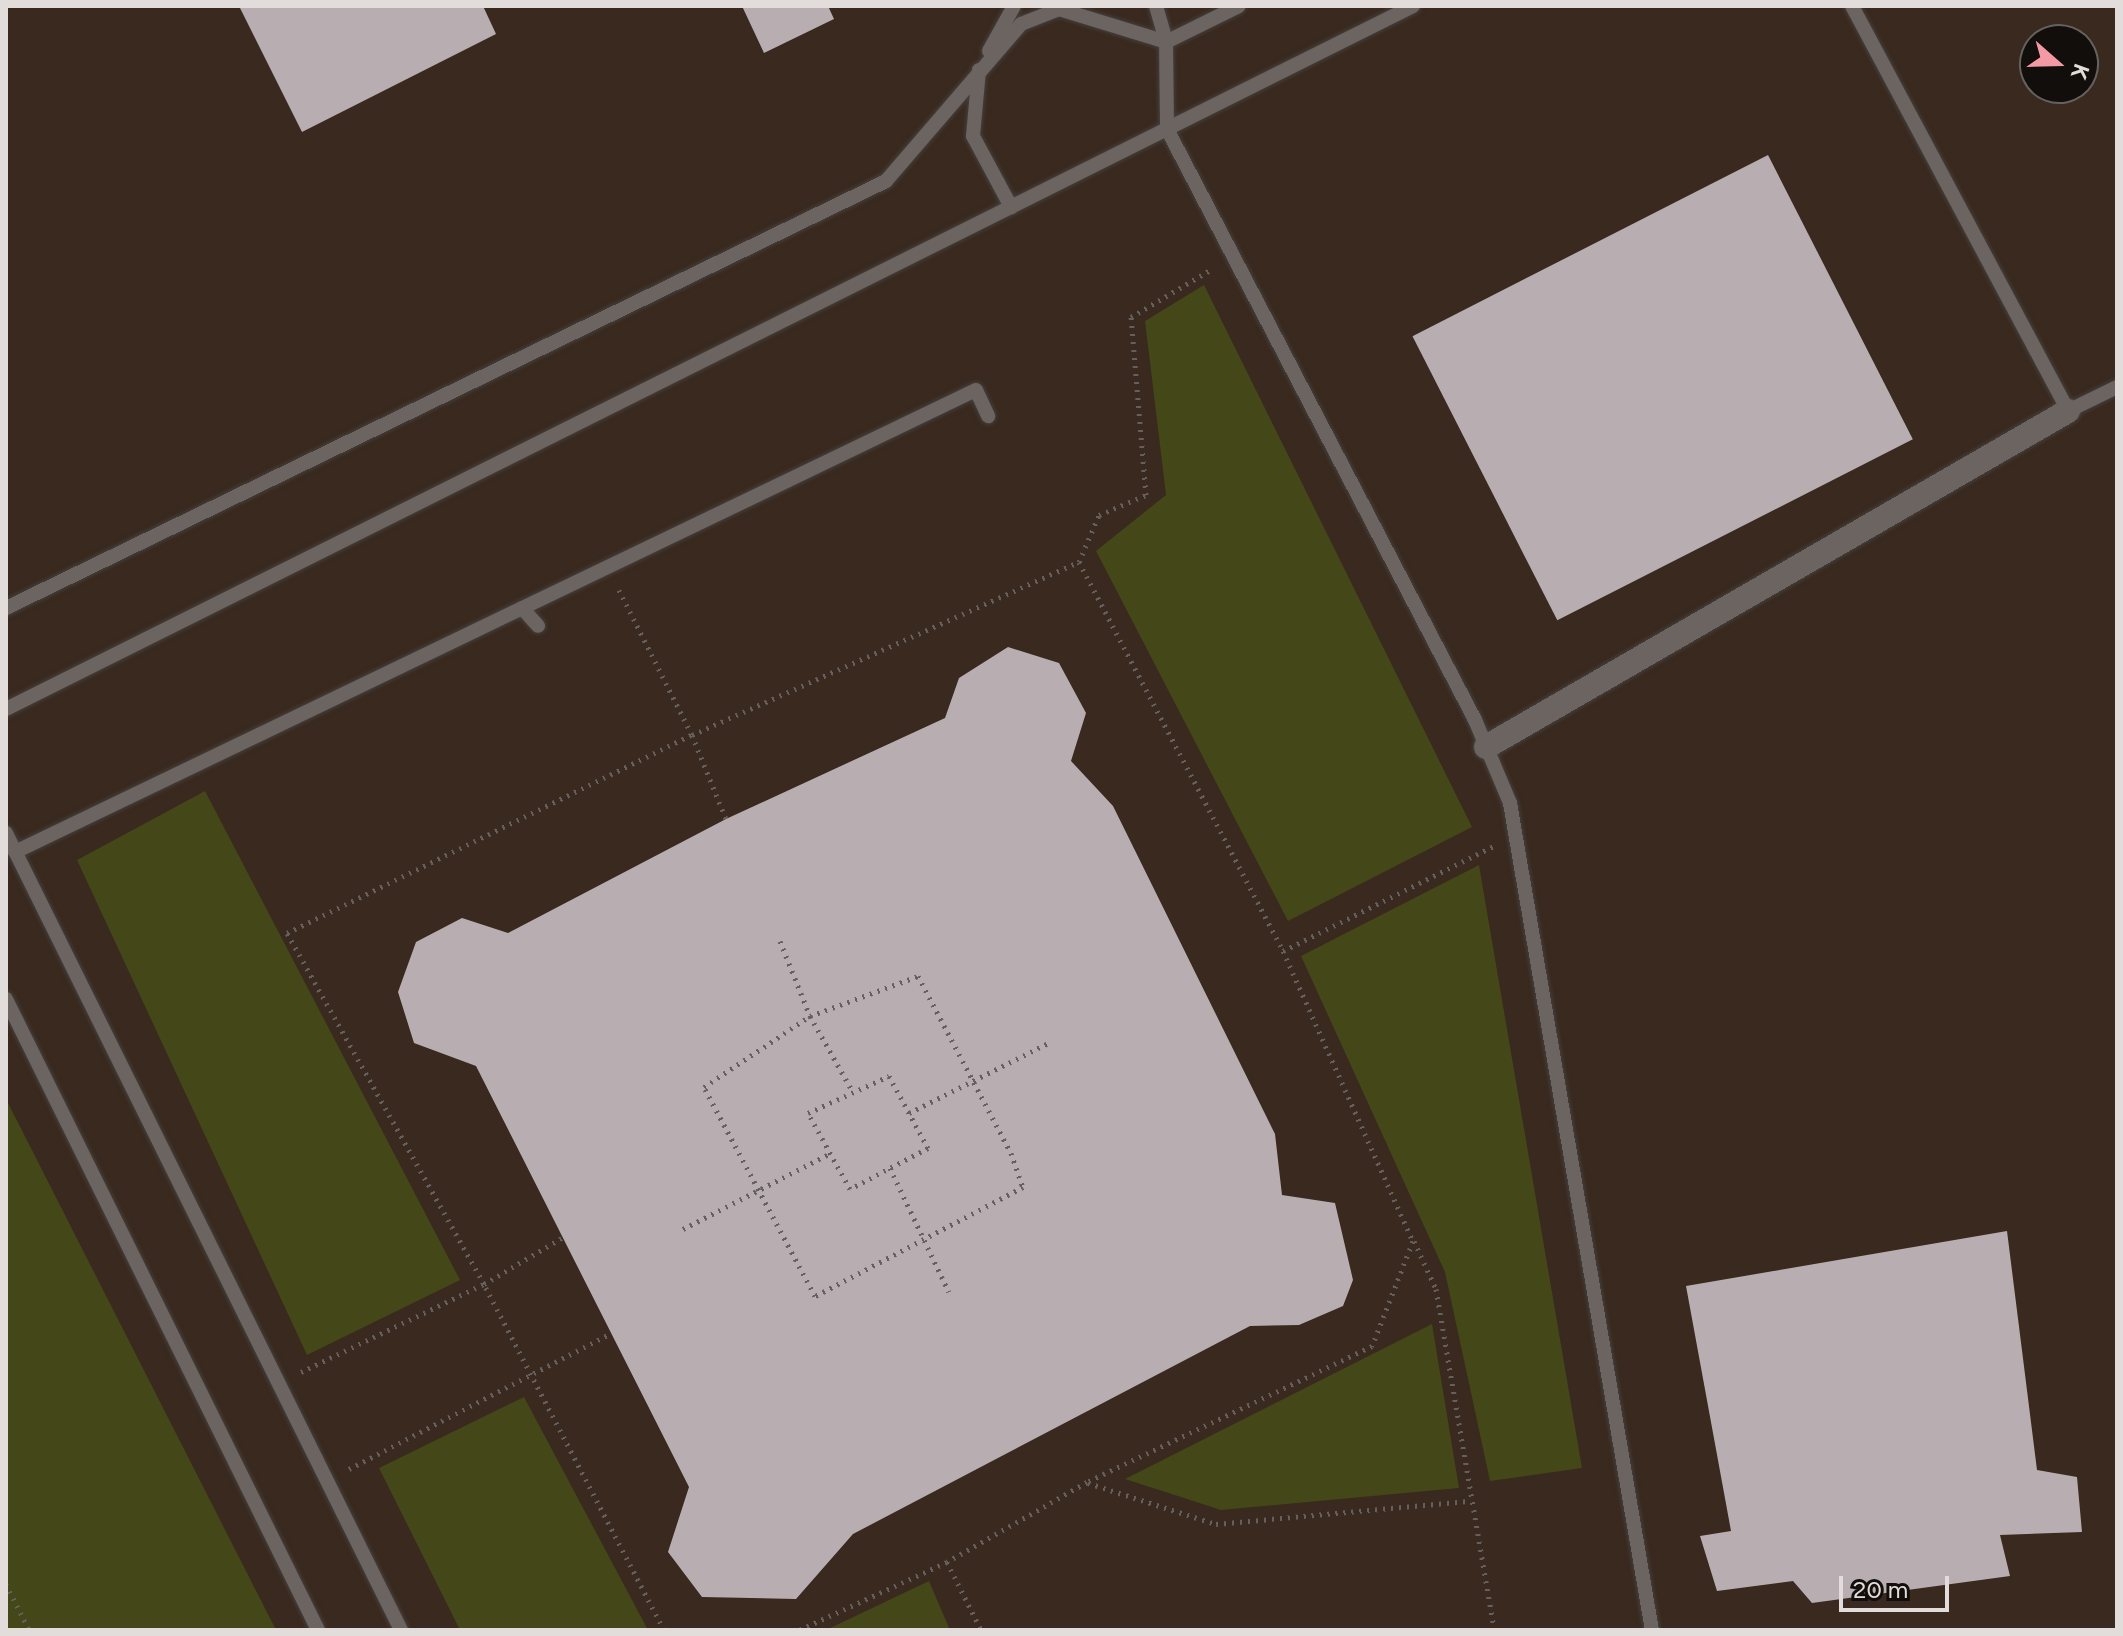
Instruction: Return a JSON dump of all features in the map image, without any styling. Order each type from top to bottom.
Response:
[{"type":"street","points":[[1486,747],[2068,411]]},
{"type":"lane","points":[[1011,207],[973,136],[978,72],[1014,6]]},
{"type":"lane","points":[[1156,6],[1166,42],[1167,129],[1486,747],[1510,803],[1652,1630]]},
{"type":"lane","points":[[6,608],[886,181],[1021,24],[1059,9],[1166,42],[1239,6]]},
{"type":"lane","points":[[6,709],[1413,6]]},
{"type":"lane","points":[[1852,6],[2068,411],[2117,387]]},
{"type":"lane","points":[[15,852],[976,390],[988,416]]},
{"type":"lane","points":[[522,608],[538,626]]},
{"type":"lane","points":[[6,833],[401,1630]]},
{"type":"lane","points":[[6,999],[318,1630]]},
{"type":"path","points":[[664,1630],[528,1376],[484,1284],[287,933],[692,735],[1079,562],[1099,515],[1146,495],[1131,317],[1234,257]]},
{"type":"path","points":[[1079,562],[1283,951],[1436,1289],[1494,1630]]},
{"type":"path","points":[[607,567],[692,735],[726,819]]},
{"type":"path","points":[[1283,951],[1515,835]]},
{"type":"path","points":[[780,941],[810,1016],[853,1092]]},
{"type":"path","points":[[918,976],[973,1081],[1023,1187],[815,1296],[704,1087],[810,1016],[918,976]]},
{"type":"path","points":[[909,1113],[1048,1043]]},
{"type":"path","points":[[889,1076],[928,1148],[850,1189],[808,1113],[853,1092],[889,1076]]},
{"type":"path","points":[[683,1229],[831,1153]]},
{"type":"path","points":[[890,1168],[949,1292]]},
{"type":"path","points":[[278,1382],[484,1284],[563,1237]]},
{"type":"path","points":[[799,1630],[947,1562],[1087,1482],[1372,1346],[1413,1241]]},
{"type":"path","points":[[327,1480],[611,1333]]},
{"type":"path","points":[[1087,1482],[1216,1524],[1471,1501]]},
{"type":"path","points":[[947,1562],[981,1630]]},
{"type":"path","points":[[6,1584],[29,1630]]},
{"type":"shaded area","points":[[6,6],[2117,6],[2117,1630],[6,1630]]},
{"type":"green space","points":[[1204,285],[1472,827],[1288,921],[1096,551],[1166,495],[1145,321]]},
{"type":"green space","points":[[205,791],[460,1280],[307,1355],[77,860]]},
{"type":"green space","points":[[1479,865],[1582,1468],[1490,1481],[1445,1272],[1301,956]]},
{"type":"green space","points":[[6,1099],[276,1630],[6,1630]]},
{"type":"green space","points":[[1432,1324],[1459,1488],[1221,1510],[1125,1479]]},
{"type":"green space","points":[[524,1397],[648,1630],[460,1630],[379,1468]]},
{"type":"green space","points":[[929,1581],[950,1630],[826,1630]]},
{"type":"building","points":[[239,6],[483,6],[496,34],[302,132]]},
{"type":"building","points":[[742,6],[828,6],[834,19],[764,53]]},
{"type":"building","points":[[1768,155],[1913,439],[1557,620],[1412,336]]},
{"type":"building","points":[[1008,647],[1059,663],[1086,713],[1071,761],[1113,806],[1275,1134],[1282,1195],[1335,1203],[1353,1280],[1343,1306],[1299,1325],[1250,1326],[853,1534],[796,1599],[702,1597],[668,1552],[689,1487],[476,1066],[414,1043],[398,992],[416,942],[462,918],[508,933],[726,819],[945,718],[959,678]]},
{"type":"building","points":[[2007,1231],[2037,1470],[2077,1477],[2082,1532],[2000,1535],[2010,1576],[1812,1603],[1793,1581],[1717,1591],[1700,1536],[1731,1531],[1686,1286]]}]
